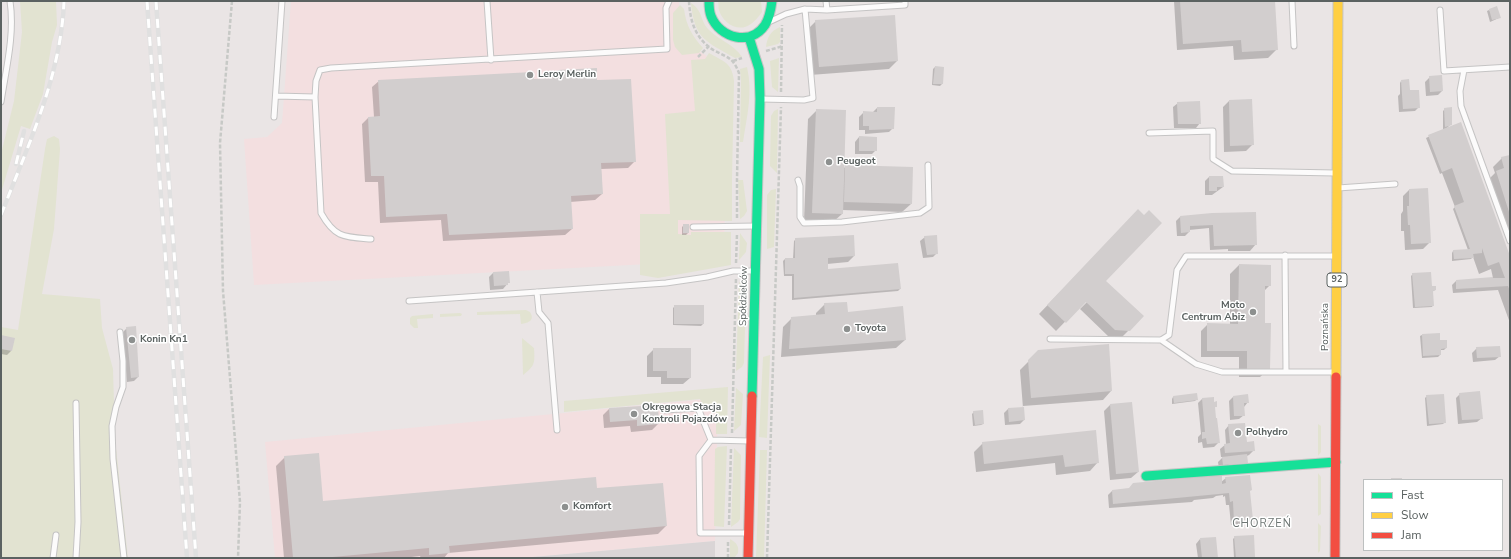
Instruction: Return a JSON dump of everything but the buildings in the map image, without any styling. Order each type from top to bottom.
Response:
[{"type":"street","points":[[707,2],[711,19],[720,31],[733,37],[741,38],[749,37],[760,32],[768,22],[772,9],[772,1]]},
{"type":"street","name":"Poznańska","points":[[1335,558],[1338,1]]},
{"type":"street","name":"Spółdzielców","points":[[748,558],[760,99],[759,69],[749,37]]},
{"type":"street","points":[[1146,476],[1336,462]]},
{"type":"lane","points":[[1,102],[11,35],[12,13],[10,1]]},
{"type":"lane","points":[[274,117],[282,1]]},
{"type":"lane","points":[[487,1],[491,60]]},
{"type":"lane","points":[[371,239],[338,235],[327,224],[321,213],[316,97],[316,81],[320,70],[331,68],[667,49],[666,8],[669,1]]},
{"type":"lane","points":[[826,1],[827,10]]},
{"type":"lane","points":[[768,22],[782,16],[805,10],[906,5],[905,1]]},
{"type":"lane","points":[[1292,1],[1294,46]]},
{"type":"lane","points":[[760,99],[804,100],[813,98],[805,10]]},
{"type":"lane","points":[[1440,10],[1444,71],[1510,67]]},
{"type":"lane","points":[[1464,70],[1460,92],[1461,106],[1510,241]]},
{"type":"lane","points":[[276,96],[316,97]]},
{"type":"lane","points":[[1149,133],[1213,131],[1213,159],[1232,171],[1337,173]]},
{"type":"lane","points":[[798,180],[800,186],[800,217],[804,223],[842,222],[920,213],[929,207],[928,165]]},
{"type":"lane","points":[[1337,188],[1395,184]]},
{"type":"lane","points":[[693,227],[757,226]]},
{"type":"lane","points":[[1285,255],[1286,372]]},
{"type":"lane","points":[[1050,339],[1161,340],[1169,335],[1177,270],[1186,256],[1337,256]]},
{"type":"lane","points":[[409,301],[666,283],[707,277],[733,271],[756,271]]},
{"type":"lane","points":[[537,292],[539,312],[548,323],[557,430]]},
{"type":"lane","points":[[120,332],[123,361],[123,387],[116,407],[112,426],[113,459],[124,558]]},
{"type":"lane","points":[[1161,340],[1196,364],[1222,372],[1337,372]]},
{"type":"lane","points":[[76,403],[78,522],[76,558]]},
{"type":"lane","points":[[665,410],[698,408],[711,440]]},
{"type":"lane","points":[[711,440],[751,441]]},
{"type":"lane","points":[[711,440],[699,456],[700,533],[748,533]]},
{"type":"lane","points":[[53,558],[56,535]]},
{"type":"path","points":[[232,1],[220,143],[223,291],[240,502],[238,558]]},
{"type":"path","points":[[767,558],[783,46],[782,16]]},
{"type":"path","points":[[698,57],[709,46]]},
{"type":"shaded area","name":"Leroy Merlin","points":[[291,1],[679,1],[680,20],[688,44],[727,69],[724,260],[254,285],[244,139],[267,137],[282,123]]},
{"type":"shaded area","points":[[718,398],[715,541],[521,558],[275,558],[265,442]]},
{"type":"shaded area","points":[[715,541],[715,558],[521,558]]},
{"type":"green space","points":[[20,1],[56,1],[57,25],[52,42],[43,94],[30,129],[21,126],[1,193],[1,154],[14,101],[22,32]]},
{"type":"green space","points":[[718,1],[761,1],[762,12],[751,24],[746,27],[742,28],[732,26],[721,15]]},
{"type":"green space","points":[[691,3],[700,12],[705,26],[712,33],[735,49],[742,57],[735,58],[717,48],[704,38],[695,25]]},
{"type":"green space","points":[[680,5],[684,9],[690,30],[703,48],[699,53],[682,55],[675,47],[673,40],[673,13]]},
{"type":"green space","points":[[780,27],[780,42],[778,44],[766,47],[770,35]]},
{"type":"green space","points":[[709,53],[729,66],[734,81],[732,221],[678,220],[678,234],[691,235],[691,232],[731,232],[731,265],[658,278],[640,275],[640,214],[670,214],[665,114],[695,111],[691,60],[705,59]]},
{"type":"green space","points":[[779,58],[778,92],[772,87],[770,61]]},
{"type":"green space","points":[[747,67],[749,76],[749,104],[743,142],[740,142],[740,69]]},
{"type":"green space","points":[[778,109],[777,173],[770,166],[771,116],[774,111]]},
{"type":"green space","points":[[54,136],[59,139],[60,149],[54,229],[42,294],[100,299],[102,328],[113,369],[115,439],[128,558],[1,558],[1,327],[18,330],[45,149],[47,139]]},
{"type":"green space","points":[[738,180],[743,180],[747,211],[740,219]]},
{"type":"green space","points":[[776,189],[774,247],[767,249],[767,195],[771,190]]},
{"type":"green space","points":[[740,233],[747,243],[746,252],[739,260]]},
{"type":"green space","points":[[739,282],[746,290],[744,363],[742,367],[736,371]]},
{"type":"green space","points":[[526,310],[530,312],[532,317],[529,322],[521,324],[520,314],[477,315],[477,312]]},
{"type":"green space","points":[[433,314],[433,318],[417,319],[418,328],[414,328],[410,324],[410,318],[412,316]]},
{"type":"green space","points":[[440,314],[462,314],[461,316],[440,317]]},
{"type":"green space","points":[[522,338],[534,348],[533,364],[523,375]]},
{"type":"green space","points":[[770,355],[767,438],[759,437],[763,357]]},
{"type":"green space","points":[[728,387],[727,434],[716,434],[716,408],[704,409],[700,399],[564,412],[564,401]]},
{"type":"green space","points":[[736,388],[743,394],[741,425],[734,431]]},
{"type":"green space","points":[[1318,424],[1321,426],[1321,452],[1318,456]]},
{"type":"green space","points":[[727,446],[724,527],[714,526],[715,449],[718,447]]},
{"type":"green space","points":[[734,448],[741,455],[740,519],[731,527]]},
{"type":"green space","points":[[760,450],[767,450],[764,558],[756,558]]},
{"type":"green space","points":[[1318,473],[1321,477],[1321,514],[1318,516]]},
{"type":"green space","points":[[1318,523],[1321,526],[1320,551],[1318,553]]},
{"type":"green space","points":[[730,539],[737,545],[738,553],[735,557],[730,558]]},
{"type":"railway","points":[[1,215],[32,137],[50,84],[62,29],[64,1]]},
{"type":"railway","points":[[147,1],[187,558]]},
{"type":"railway","points":[[156,1],[196,558]]},
{"type":"railway","points":[[16,164],[24,131]]},
{"type":"traffic: fast","points":[[709,1],[709,10],[715,24],[721,30],[736,37],[752,36],[759,32],[765,25],[769,16],[772,1]]},
{"type":"traffic: fast","points":[[749,37],[759,69],[760,99],[752,396]]},
{"type":"traffic: fast","points":[[1146,476],[1336,462]]},
{"type":"traffic: slow","points":[[1336,377],[1338,1]]},
{"type":"traffic: jam","points":[[1335,558],[1336,377]]},
{"type":"traffic: jam","points":[[748,558],[752,396]]},
{"type":"place","name":"Leroy Merlin","points":[[530,75]]},
{"type":"place","name":"Peugeot","points":[[829,162]]},
{"type":"place","name":"Moto Centrum Abiz","points":[[1253,312]]},
{"type":"place","name":"Toyota","points":[[847,329]]},
{"type":"place","name":"Konin Kn1","points":[[132,340]]},
{"type":"place","name":"Okręgowa Stacja Kontroli Pojazdów","points":[[634,414]]},
{"type":"place","name":"Polhydro","points":[[1238,433]]},
{"type":"place","name":"Komfort","points":[[565,507]]},
{"type":"district","name":"CHORZEŃ","points":[[1262,524]]}]
